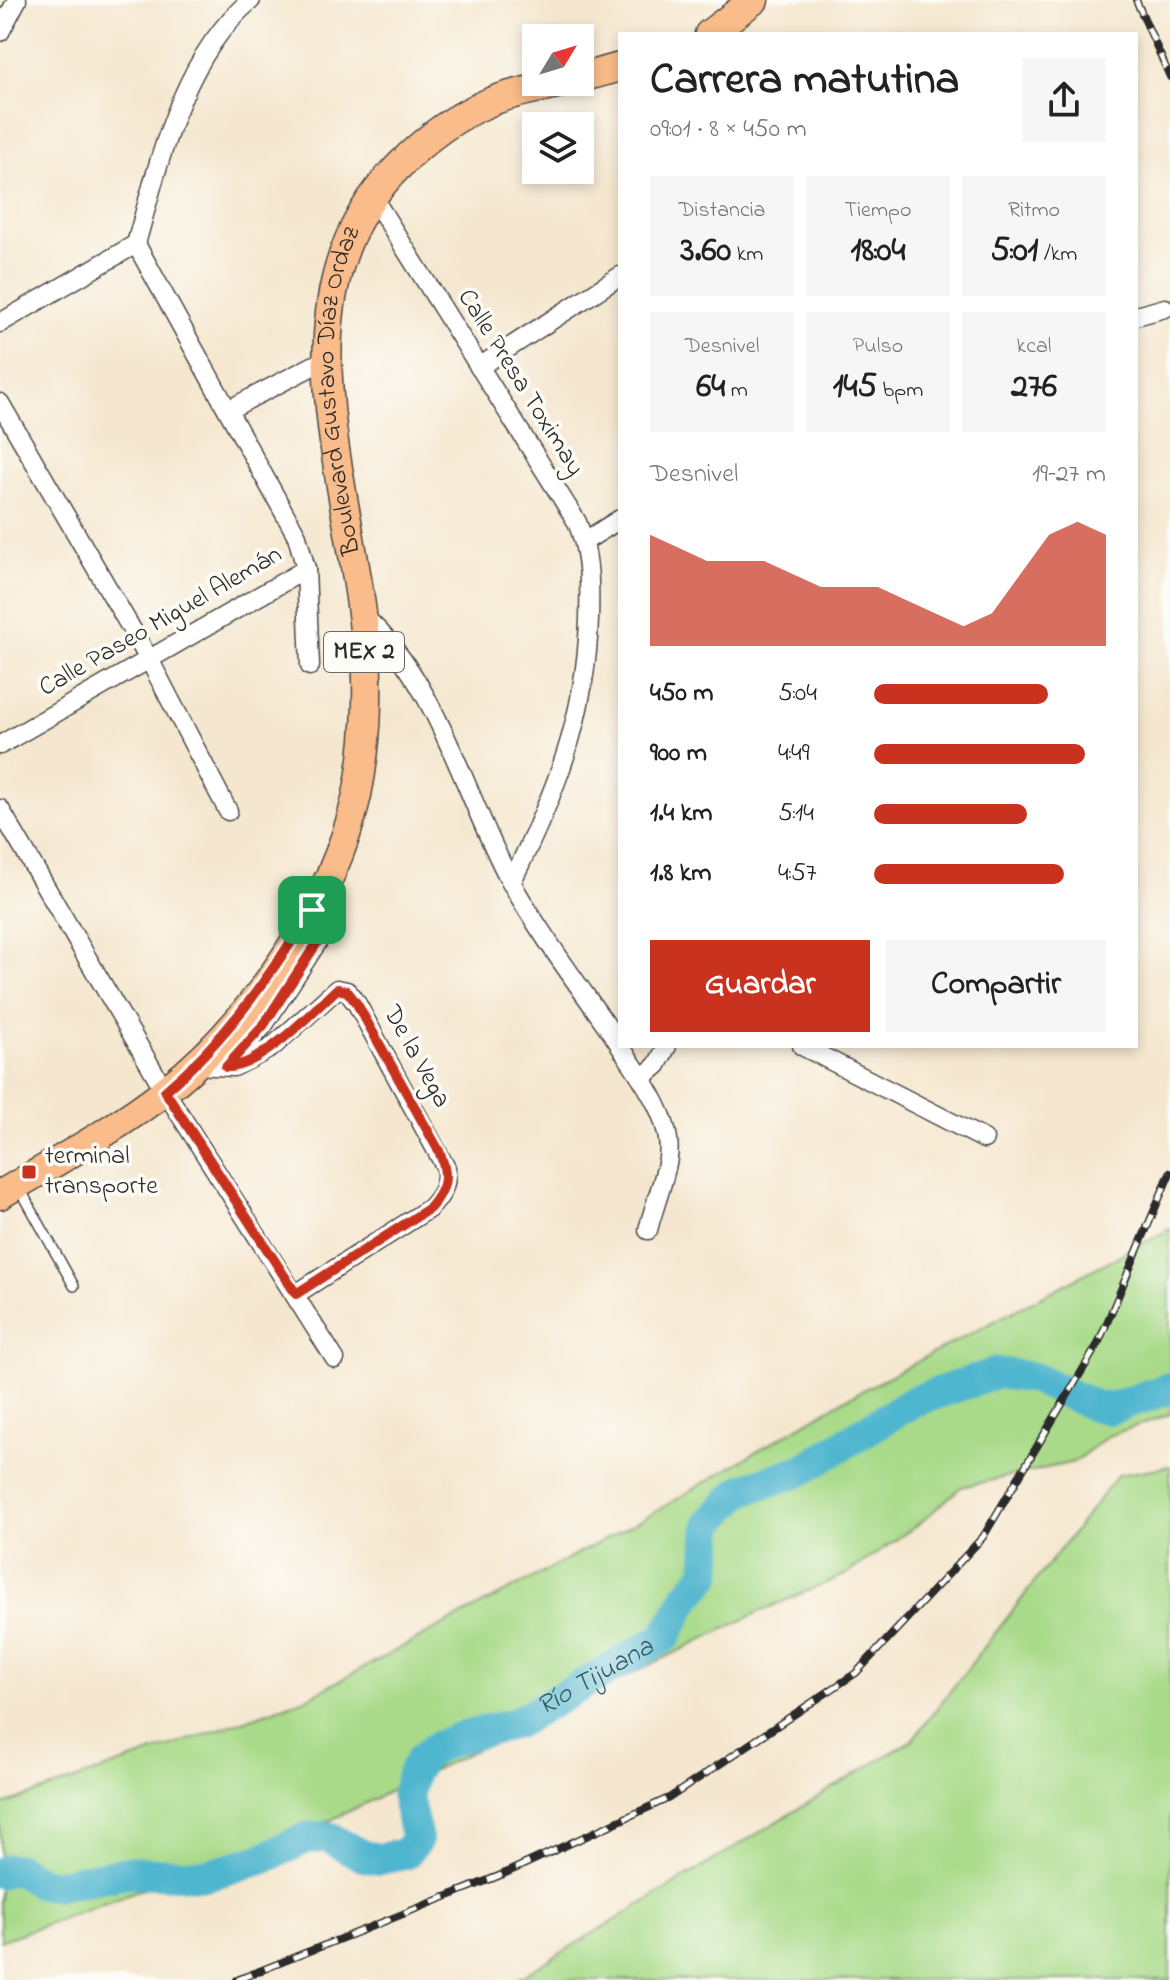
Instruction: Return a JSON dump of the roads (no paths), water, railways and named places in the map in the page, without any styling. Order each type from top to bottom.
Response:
[{"type":"main road","points":[[712,32],[754,0]]},
{"type":"main road","points":[[594,74],[618,68]]},
{"type":"main road","name":"Boulevard Gustavo Díaz Ordaz","points":[[9,1190],[165,1091],[196,1065],[257,996],[312,910],[335,860],[356,796],[366,712],[363,616],[330,412],[326,359],[327,330],[338,272],[357,219],[372,196],[423,143],[469,112],[492,101],[522,93]]},
{"type":"street","points":[[0,32],[17,0]]},
{"type":"street","points":[[0,323],[136,244],[162,150],[186,85],[238,10],[251,0]]},
{"type":"street","name":"Calle Presa Toximay","points":[[372,196],[577,522],[585,541],[589,596],[588,648],[579,714],[550,805],[511,883]]},
{"type":"street","points":[[136,244],[230,409],[297,536],[306,569],[310,666]]},
{"type":"street","points":[[479,367],[618,277]]},
{"type":"street","points":[[1138,315],[1165,308]]},
{"type":"street","points":[[230,409],[326,359]]},
{"type":"street","points":[[0,403],[149,659],[228,811]]},
{"type":"street","points":[[585,541],[618,520]]},
{"type":"street","name":"Calle Paseo Miguel Alemán","points":[[0,745],[306,569]]},
{"type":"street","points":[[363,616],[384,635],[414,676],[511,883],[618,1043]]},
{"type":"street","points":[[0,809],[165,1091],[335,1359]]},
{"type":"street","points":[[226,1067],[263,1026],[331,921],[312,910]]},
{"type":"street","name":"De la Vega","points":[[196,1065],[234,1067],[271,1048],[337,989],[347,991],[439,1151],[447,1181],[430,1208],[296,1294]]},
{"type":"street","points":[[621,1048],[642,1078],[665,1128],[668,1145],[648,1230]]},
{"type":"street","points":[[642,1078],[657,1065],[666,1048]]},
{"type":"street","points":[[806,1048],[984,1139]]},
{"type":"lane","points":[[9,1190],[74,1286]]},
{"type":"waterway","name":"Río Tijuana","points":[[0,1873],[9,1869],[21,1870],[40,1883],[54,1885],[128,1872],[206,1875],[262,1859],[306,1838],[328,1837],[363,1856],[379,1859],[405,1854],[417,1839],[407,1798],[412,1774],[421,1759],[436,1747],[456,1739],[516,1723],[665,1637],[688,1595],[707,1574],[710,1523],[740,1491],[802,1470],[914,1401],[997,1373],[1034,1378],[1092,1405],[1109,1409],[1170,1388]]},
{"type":"railway","points":[[1136,0],[1170,77]]},
{"type":"railway","points":[[237,1980],[501,1875],[669,1798],[856,1673],[983,1537],[1098,1344],[1170,1173]]},
{"type":"place","name":"terminal transporte","points":[[29,1172]]}]
